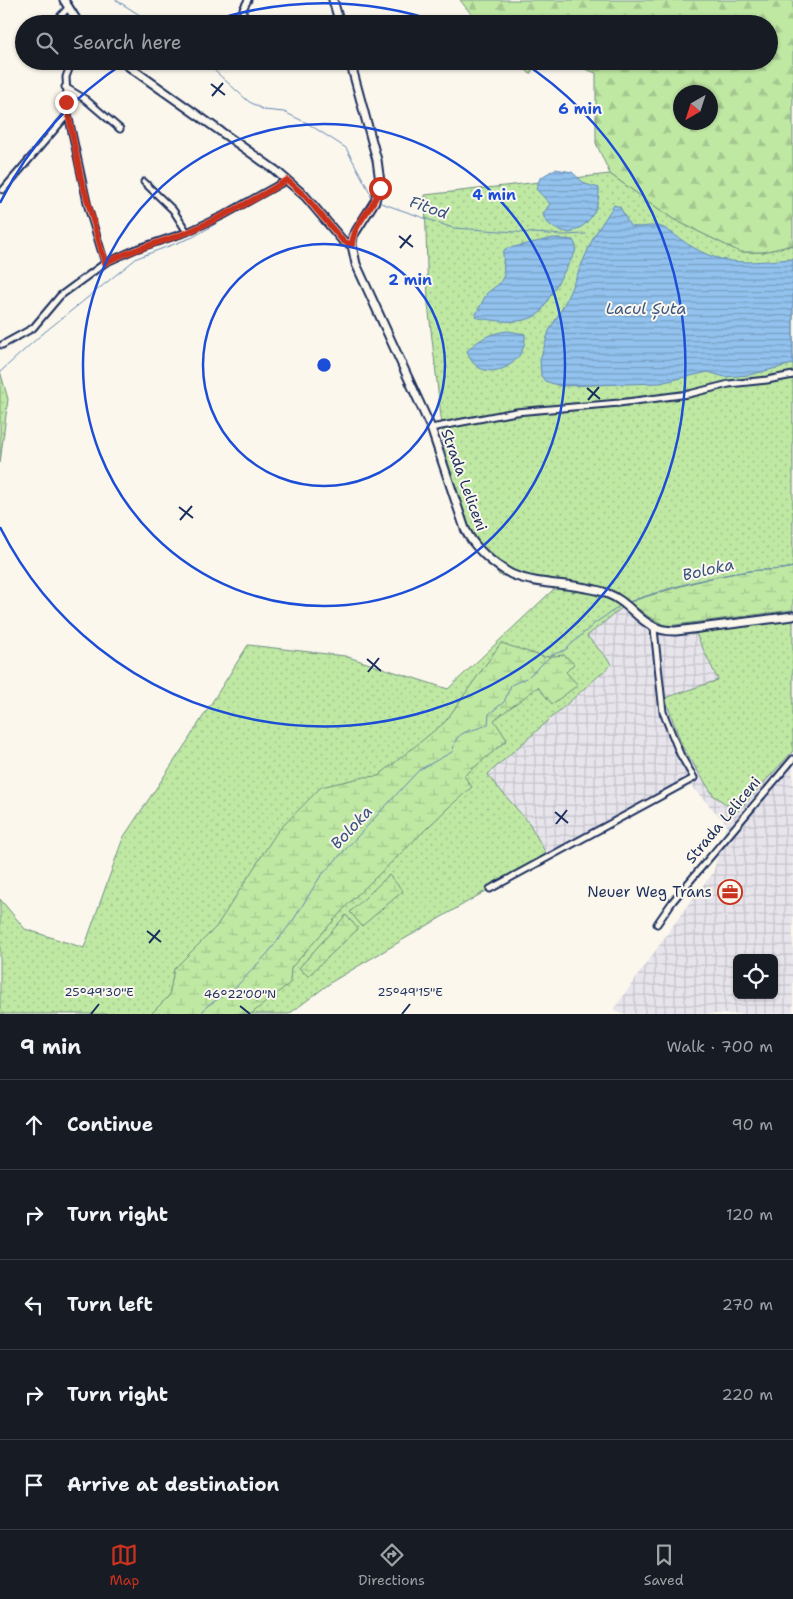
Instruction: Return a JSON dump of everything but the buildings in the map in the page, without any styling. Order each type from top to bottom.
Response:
[{"type":"main road","points":[[64,0],[73,15]]},
{"type":"main road","points":[[334,0],[338,15]]},
{"type":"main road","points":[[133,70],[287,180],[305,196],[343,241],[352,245],[357,226],[375,200],[380,188],[380,172],[352,70]]},
{"type":"main road","name":"Strada Leliceni","points":[[352,245],[356,264],[431,428],[464,529],[480,549],[501,568],[515,576],[605,593],[625,604],[654,629]]},
{"type":"main road","points":[[654,629],[676,631],[793,616]]},
{"type":"street","points":[[243,15],[242,9],[248,0]]},
{"type":"street","points":[[61,15],[68,8]]},
{"type":"street","points":[[69,70],[65,87],[68,114],[84,192],[105,263]]},
{"type":"street","points":[[65,87],[85,99],[120,129]]},
{"type":"street","points":[[3,190],[68,114]]},
{"type":"street","points":[[2,345],[33,328],[60,296],[105,263],[136,249],[187,232],[224,215],[287,180]]},
{"type":"street","points":[[144,182],[173,210],[187,232]]},
{"type":"street","points":[[431,428],[446,427],[496,415],[678,396],[729,384],[793,375]]},
{"type":"street","points":[[490,889],[694,778],[680,754],[663,712],[654,629]]},
{"type":"street","name":"Strada Leliceni","points":[[657,924],[673,902],[793,759]]},
{"type":"shaded area","points":[[629,602],[649,617],[659,634],[696,634],[718,681],[665,698],[737,812],[793,751],[793,1014],[620,1014],[614,1009],[692,899],[713,873],[727,824],[691,786],[547,855],[529,823],[490,778],[488,774],[612,665],[587,636]]},
{"type":"green space","points":[[460,0],[793,0],[793,245],[763,252],[740,252],[673,219],[610,174],[596,143],[596,73],[588,70],[778,70],[778,15],[472,15]]},
{"type":"green space","points":[[610,174],[673,219],[740,252],[763,252],[793,245],[793,567],[775,571],[751,571],[680,587],[629,602],[587,636],[612,664],[488,774],[529,823],[547,855],[333,981],[289,1014],[0,1014],[0,899],[25,929],[84,948],[123,838],[187,742],[248,645],[345,656],[448,689],[555,588],[499,575],[450,495],[428,304],[425,195]]},
{"type":"green space","points":[[0,371],[8,399],[0,463]]},
{"type":"green space","points":[[793,567],[793,610],[667,626],[649,617],[629,602],[719,576]]},
{"type":"green space","points":[[793,610],[793,751],[737,812],[713,795],[682,746],[665,698],[718,680],[696,634],[659,634],[649,617],[667,626]]},
{"type":"green space","points":[[501,643],[544,657],[564,655],[574,664],[566,672],[578,685],[552,704],[538,687],[494,720],[507,740],[464,776],[472,787],[350,902],[291,968],[290,983],[251,1014],[151,1014],[169,996],[174,969],[216,927],[277,832],[321,787],[364,777],[378,776],[445,722]]},
{"type":"green space","points":[[389,875],[403,891],[362,926],[350,912]]},
{"type":"green space","points":[[346,915],[358,929],[308,976],[299,968]]},
{"type":"water","points":[[555,169],[572,172],[585,184],[599,188],[598,203],[592,216],[582,226],[569,233],[553,227],[547,222],[543,214],[550,204],[536,189],[540,178]]},
{"type":"water","name":"Lacul Șuta","points":[[614,205],[620,207],[630,226],[660,227],[668,230],[696,249],[720,259],[755,262],[793,259],[793,364],[749,375],[725,377],[708,372],[660,383],[560,386],[545,381],[541,376],[540,360],[549,331],[564,305],[594,236]]},
{"type":"water","points":[[553,238],[573,240],[576,246],[575,253],[541,312],[519,321],[503,321],[475,316],[487,293],[500,283],[504,275],[503,253],[505,249]]},
{"type":"water","points":[[508,331],[525,334],[524,346],[519,356],[511,364],[491,371],[481,369],[473,362],[467,351],[471,347],[490,335]]},
{"type":"waterway","name":"Fitod","points":[[116,0],[140,15]]},
{"type":"waterway","name":"Fitod","points":[[214,70],[248,101],[264,110],[284,112],[307,123],[346,148],[373,198]]},
{"type":"waterway","points":[[0,372],[41,335],[137,258],[193,237],[285,184]]},
{"type":"waterway","name":"Fitod","points":[[378,202],[453,228],[564,235],[586,234]]},
{"type":"waterway","name":"Boloka","points":[[629,602],[704,579],[750,571],[793,567]]},
{"type":"waterway","name":"Boloka","points":[[529,676],[552,655],[565,650],[595,623],[620,606]]},
{"type":"waterway","name":"Boloka","points":[[201,1014],[207,1006],[234,989],[268,953],[294,919],[320,877],[419,770],[452,752],[456,740],[461,734],[488,724],[489,714],[504,702],[511,685],[526,678]]},
{"type":"place","name":"Neuer Weg Trans","points":[[730,892]]},
{"type":"route","points":[[66,102],[88,207],[105,263],[136,249],[187,232],[224,215],[287,180],[305,196],[343,241],[352,245],[356,229],[375,201],[380,188]]}]
